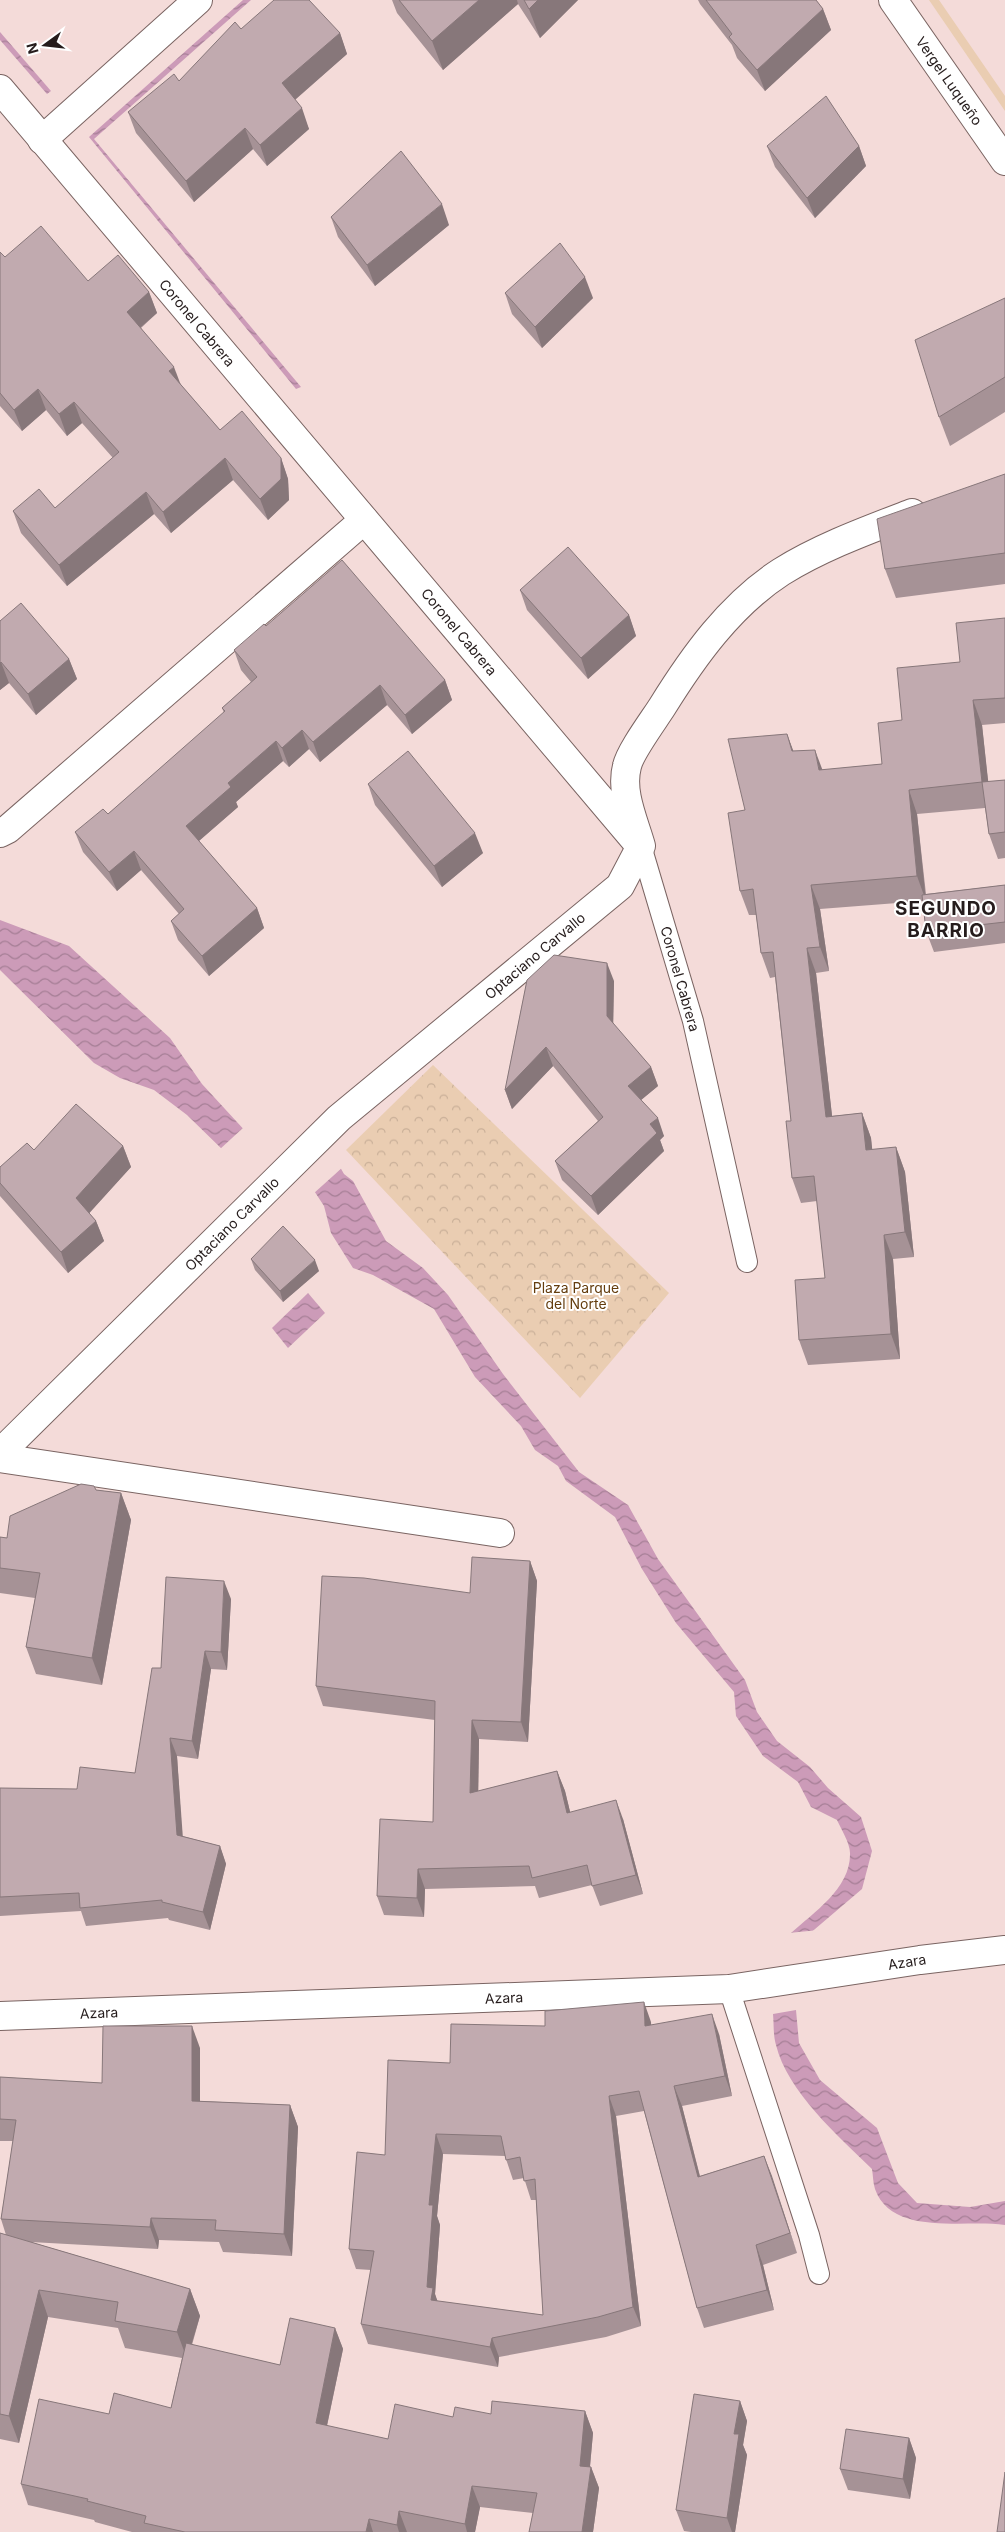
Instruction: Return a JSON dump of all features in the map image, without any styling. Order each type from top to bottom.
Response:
[{"type":"street","points":[[42,140],[198,0]]},
{"type":"street","name":"Vergel Luqueño","points":[[893,0],[1005,162]]},
{"type":"street","name":"Coronel Cabrera","points":[[0,89],[641,846]]},
{"type":"street","points":[[641,846],[624,788],[627,764],[674,688],[706,643],[741,604],[781,572],[828,548],[939,503]]},
{"type":"street","points":[[0,833],[8,829],[364,520]]},
{"type":"street","name":"Optaciano Carvallo","points":[[0,1453],[340,1118],[620,886],[641,846]]},
{"type":"street","points":[[0,1458],[500,1533]]},
{"type":"street","name":"Azara","points":[[0,2016],[729,1989],[920,1960],[1005,1950]]},
{"type":"lane","name":"Coronel Cabrera","points":[[641,846],[693,1022],[747,1262]]},
{"type":"lane","points":[[729,1989],[809,2235],[819,2274]]},
{"type":"green space","points":[[929,0],[939,0],[1005,96],[1005,111]]},
{"type":"green space","name":"Plaza Parque del Norte","points":[[433,1065],[669,1293],[580,1398],[346,1150]]},
{"type":"water","points":[[243,0],[251,0],[94,139],[301,387],[296,389],[89,137]]},
{"type":"water","points":[[0,32],[51,91],[47,94],[0,40]]},
{"type":"water","points":[[0,920],[69,946],[170,1038],[202,1084],[248,1134],[226,1153],[187,1115],[154,1090],[120,1078],[94,1063],[0,970]]},
{"type":"water","points":[[336,1160],[344,1174],[353,1181],[386,1241],[423,1268],[448,1295],[503,1374],[579,1472],[628,1505],[658,1559],[745,1680],[757,1712],[777,1741],[810,1767],[828,1788],[861,1817],[872,1851],[862,1889],[808,1935],[791,1933],[830,1898],[838,1888],[849,1866],[850,1849],[837,1820],[811,1807],[798,1782],[763,1756],[736,1716],[734,1692],[676,1623],[642,1569],[615,1517],[566,1481],[558,1466],[535,1450],[521,1426],[475,1377],[434,1309],[373,1275],[353,1268],[331,1233],[324,1206],[309,1183]]},
{"type":"water","points":[[308,1293],[325,1313],[288,1348],[272,1328]]},
{"type":"water","points":[[796,2010],[799,2043],[820,2080],[877,2128],[898,2183],[917,2203],[970,2207],[1005,2201],[1005,2225],[932,2223],[913,2220],[897,2214],[884,2204],[875,2189],[872,2169],[816,2112],[791,2079],[782,2062],[775,2041],[773,2014]]},
{"type":"pier","points":[[244,1127],[250,1136],[224,1155],[219,1150]]},
{"type":"pier","points":[[335,1158],[343,1167],[313,1194],[307,1182]]},
{"type":"pier","points":[[819,1930],[810,1936],[805,1953],[781,1953],[788,1933]]},
{"type":"building","points":[[274,0],[309,0],[340,33],[282,83],[302,108],[260,145],[245,128],[186,181],[128,112],[174,74],[179,81],[235,22],[241,29]]},
{"type":"building","points":[[399,0],[479,0],[432,41]]},
{"type":"building","points":[[524,0],[538,0],[529,9]]},
{"type":"building","points":[[706,0],[816,0],[823,9],[757,70],[729,37],[732,34]]},
{"type":"building","points":[[826,96],[859,146],[807,198],[767,146]]},
{"type":"building","points":[[401,151],[442,204],[367,265],[331,217]]},
{"type":"building","points":[[41,226],[88,281],[118,255],[149,292],[127,312],[174,367],[169,371],[220,430],[242,411],[281,458],[281,479],[260,499],[225,458],[163,512],[146,492],[59,565],[13,511],[39,489],[55,508],[119,452],[74,402],[59,414],[38,389],[14,410],[0,393],[0,252],[5,257]]},
{"type":"building","points":[[560,243],[585,277],[535,327],[505,293]]},
{"type":"building","points":[[1005,298],[1005,377],[939,417],[915,340]]},
{"type":"building","points":[[1005,474],[1005,553],[885,569],[877,519]]},
{"type":"building","points":[[568,547],[629,615],[581,658],[520,590]]},
{"type":"building","points":[[342,560],[445,680],[405,715],[380,685],[313,742],[302,730],[282,748],[276,741],[228,783],[231,787],[186,826],[257,908],[202,956],[171,921],[184,909],[134,851],[109,872],[75,832],[103,809],[108,814],[225,711],[222,708],[257,677],[234,650],[264,624],[266,626]]},
{"type":"building","points":[[21,603],[69,659],[28,694],[0,663],[0,621]]},
{"type":"building","points":[[1005,618],[1005,698],[973,700],[982,782],[909,790],[917,876],[811,885],[820,947],[807,948],[826,1117],[862,1113],[866,1150],[896,1147],[905,1232],[884,1235],[891,1334],[799,1340],[795,1280],[825,1278],[814,1176],[792,1178],[786,1121],[791,1121],[773,952],[761,953],[753,889],[740,891],[728,813],[745,810],[728,739],[787,734],[792,751],[815,750],[819,770],[882,764],[878,723],[902,720],[897,668],[960,662],[956,623]]},
{"type":"building","points":[[408,751],[475,833],[434,866],[368,784]]},
{"type":"building","points":[[1005,780],[1005,832],[989,834],[982,782]]},
{"type":"building","points":[[1005,885],[1005,922],[926,931],[922,895]]},
{"type":"building","points":[[554,955],[607,963],[607,1016],[651,1067],[628,1086],[658,1118],[650,1124],[657,1133],[591,1196],[555,1161],[603,1117],[546,1047],[505,1090],[527,980]]},
{"type":"building","points":[[76,1104],[123,1146],[76,1198],[96,1221],[61,1252],[0,1183],[0,1167],[27,1143],[34,1150]]},
{"type":"building","points":[[283,1226],[315,1260],[280,1291],[251,1259]]},
{"type":"building","points":[[81,1484],[94,1486],[96,1490],[121,1493],[92,1658],[26,1647],[40,1573],[0,1568],[0,1537],[7,1538],[10,1516]]},
{"type":"building","points":[[472,1557],[530,1561],[521,1722],[472,1720],[470,1793],[557,1771],[567,1813],[616,1800],[636,1875],[592,1886],[587,1865],[532,1878],[529,1866],[418,1869],[417,1898],[377,1896],[380,1819],[433,1822],[435,1701],[316,1686],[322,1576],[364,1578],[470,1593]]},
{"type":"building","points":[[166,1577],[224,1581],[221,1652],[205,1651],[192,1741],[170,1738],[177,1835],[220,1846],[203,1912],[162,1902],[162,1900],[80,1908],[79,1893],[0,1897],[0,1788],[77,1789],[80,1767],[135,1773],[152,1668],[161,1668]]},
{"type":"building","points":[[644,2002],[645,2026],[712,2014],[725,2076],[674,2086],[698,2177],[764,2156],[790,2233],[756,2245],[767,2290],[697,2308],[639,2091],[609,2096],[633,2307],[598,2317],[492,2338],[490,2347],[361,2324],[374,2251],[349,2249],[357,2152],[385,2155],[388,2060],[450,2063],[451,2024],[545,2026],[545,2011]],"holes":[[[436,2134],[501,2136],[506,2160],[520,2157],[524,2181],[535,2179],[543,2315],[431,2300],[433,2288],[427,2287],[433,2205],[429,2205]]]},
{"type":"building","points":[[103,2026],[192,2026],[192,2101],[290,2105],[284,2234],[215,2230],[216,2220],[151,2218],[150,2227],[1,2219],[16,2120],[0,2119],[0,2077],[102,2083]]},
{"type":"building","points":[[0,2233],[190,2289],[177,2332],[115,2321],[118,2302],[39,2290],[9,2416],[0,2414]]},
{"type":"building","points":[[290,2318],[335,2328],[316,2423],[388,2439],[395,2404],[453,2417],[455,2407],[491,2414],[492,2401],[585,2411],[580,2466],[591,2467],[582,2532],[529,2532],[537,2493],[472,2486],[465,2524],[399,2511],[397,2525],[369,2519],[366,2532],[185,2532],[144,2523],[146,2516],[87,2501],[88,2499],[21,2484],[39,2399],[109,2414],[114,2393],[171,2408],[186,2343],[280,2365]]},
{"type":"building","points":[[694,2394],[740,2401],[734,2434],[739,2434],[727,2518],[676,2510]]},
{"type":"building","points":[[846,2429],[909,2438],[903,2479],[840,2469]]},
{"type":"building","points":[[1005,2472],[1005,2532],[997,2532]]},
{"type":"district","name":"SEGUNDO BARRIO","points":[[946,919]]}]
